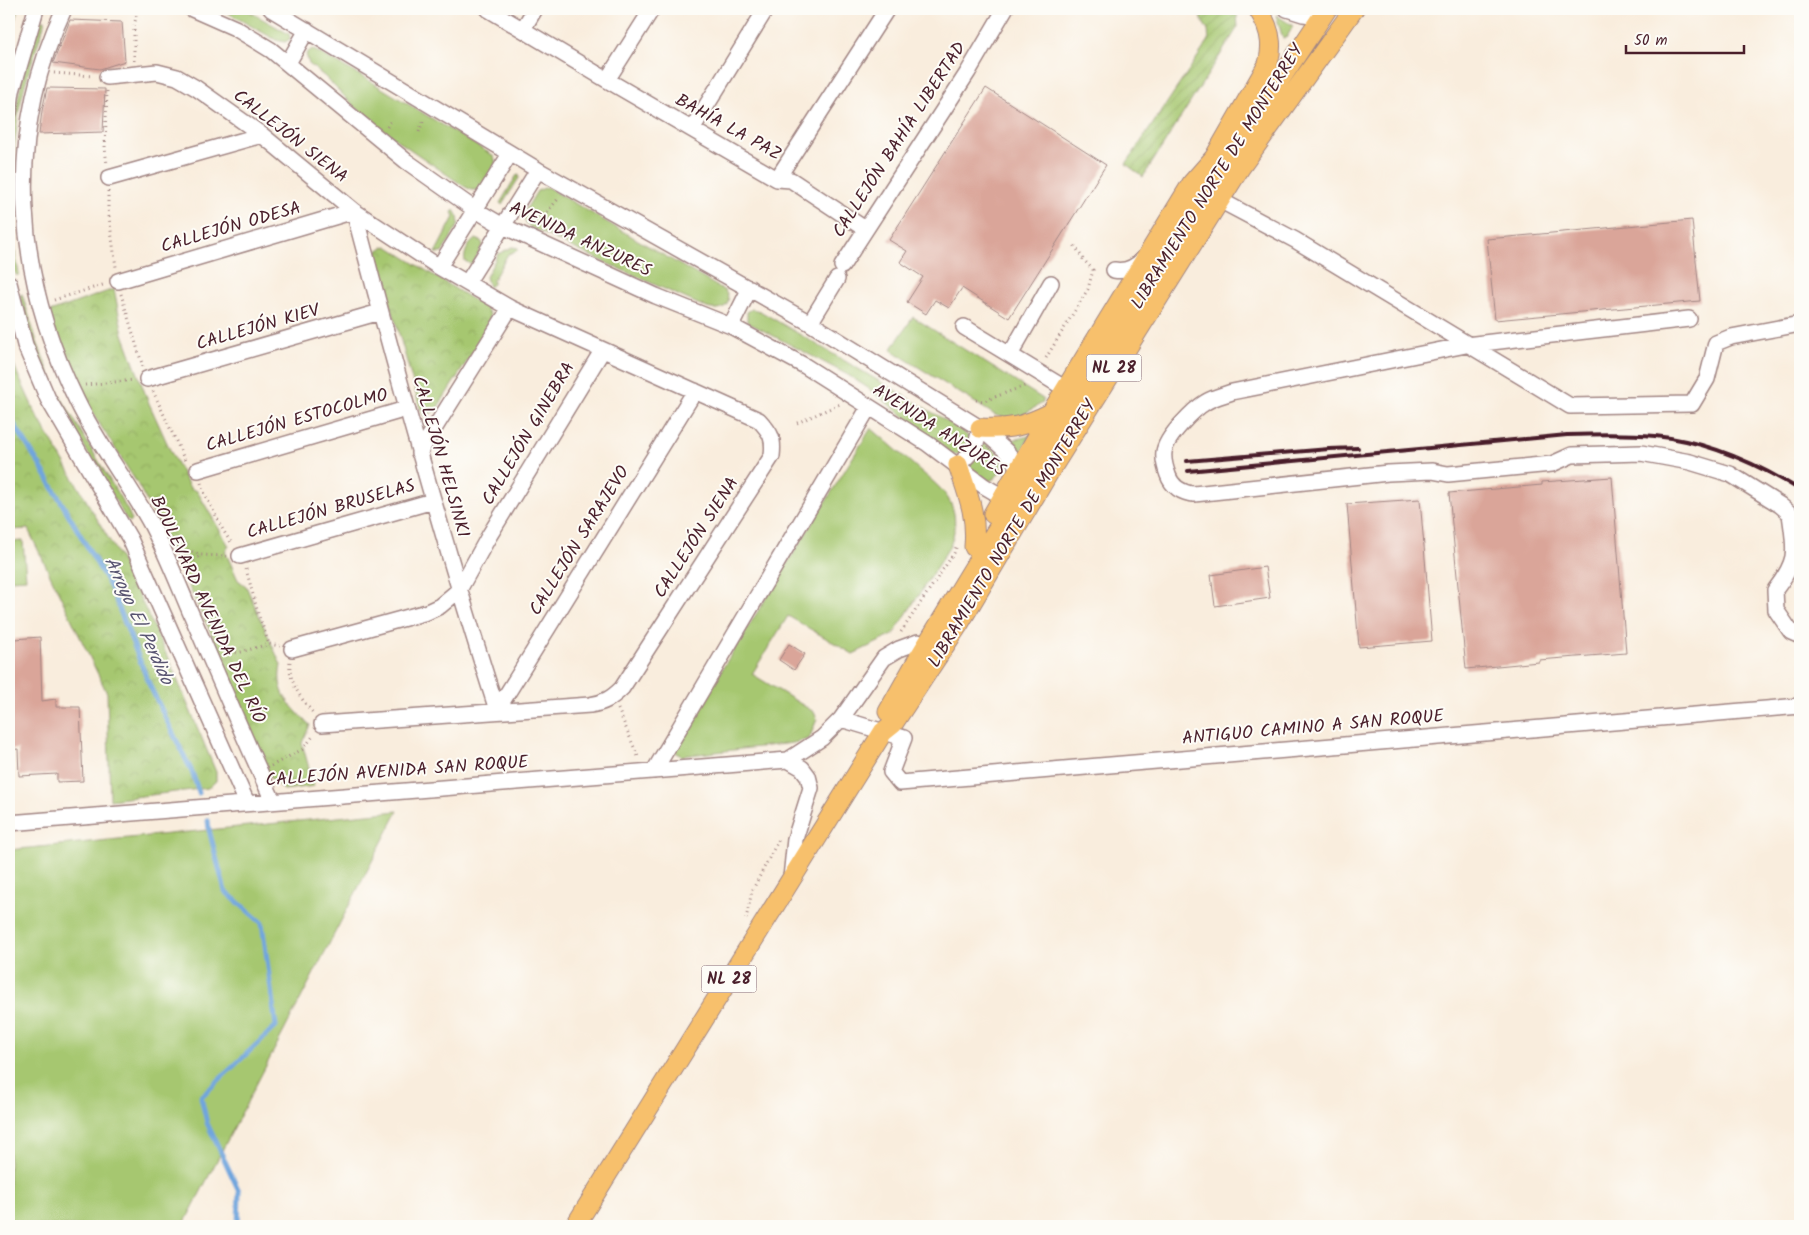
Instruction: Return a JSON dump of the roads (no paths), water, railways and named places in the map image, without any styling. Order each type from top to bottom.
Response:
[{"type":"main road","points":[[1234,162],[1270,58],[1271,41],[1269,28],[1258,9]]},
{"type":"main road","name":"LIBRAMIENTO NORTE DE MONTERREY","points":[[575,1226],[791,878],[883,726],[918,659],[1024,488],[1234,162],[1354,9]]},
{"type":"main road","points":[[1234,162],[1258,134],[1318,37],[1325,10]]},
{"type":"main road","points":[[883,726],[889,699],[935,606],[974,547],[1051,414],[1192,183],[1214,158],[1267,66]]},
{"type":"main road","name":"LIBRAMIENTO NORTE DE MONTERREY","points":[[883,726],[893,724],[959,624],[1048,474],[1186,252],[1213,197],[1217,174],[1234,162]]},
{"type":"main road","points":[[1171,217],[1217,174]]},
{"type":"main road","points":[[959,624],[961,607],[1009,529],[1025,498],[1024,488],[1035,481],[1046,469],[1088,402],[1111,374]]},
{"type":"main road","points":[[980,428],[1016,428],[1051,414]]},
{"type":"main road","points":[[958,465],[974,517],[976,528],[974,547]]},
{"type":"street","points":[[9,112],[12,91],[36,9]]},
{"type":"street","name":"BOULEVARD AVENIDA DEL RÍO","points":[[64,9],[51,36],[41,71],[24,151],[24,203],[34,282],[39,304],[50,339],[77,402],[155,533],[273,801]]},
{"type":"street","name":"AVENIDA ANZURES","points":[[192,9],[235,28],[271,50],[406,161],[474,209],[503,226],[656,296],[730,326],[805,366],[928,444],[996,493],[1012,495],[1024,488],[1023,480],[1006,451],[980,428],[810,322],[510,154],[271,9]]},
{"type":"street","name":"BAHÍA LA PAZ","points":[[488,9],[777,179],[887,9]]},
{"type":"street","points":[[522,29],[534,9]]},
{"type":"street","points":[[607,80],[652,9]]},
{"type":"street","points":[[692,129],[766,9]]},
{"type":"street","name":"CALLEJÓN BAHÍA LIBERTAD","points":[[810,322],[866,229],[968,72],[1005,9]]},
{"type":"street","points":[[1287,9],[1304,14],[1325,10]]},
{"type":"street","points":[[288,63],[307,30]]},
{"type":"street","name":"CALLEJÓN SIENA","points":[[107,77],[157,72],[177,77],[196,88],[262,135],[354,211],[439,267],[510,308],[759,420],[768,430],[773,442],[772,456],[622,688],[603,703],[322,724]]},
{"type":"street","points":[[109,178],[262,135]]},
{"type":"street","points":[[439,267],[510,154]]},
{"type":"street","points":[[468,284],[538,170]]},
{"type":"street","points":[[777,179],[791,180],[866,229]]},
{"type":"street","points":[[1213,197],[1295,240],[1466,345],[1570,406],[1692,404],[1707,379],[1716,344],[1731,337],[1800,324]]},
{"type":"street","name":"CALLEJÓN ODESA","points":[[118,281],[354,211]]},
{"type":"street","name":"CALLEJÓN HELSINKI","points":[[354,211],[418,453],[497,710]]},
{"type":"street","points":[[34,282],[9,286],[25,345],[48,400],[130,540],[247,803]]},
{"type":"street","points":[[1010,355],[1051,283]]},
{"type":"street","points":[[730,326],[750,288]]},
{"type":"street","points":[[418,453],[510,308]]},
{"type":"street","name":"CALLEJÓN KIEV","points":[[147,379],[380,312]]},
{"type":"street","points":[[1689,319],[1466,345],[1232,392],[1206,402],[1194,410],[1167,442],[1164,461],[1171,482],[1179,490],[1194,494],[1388,473],[1432,471],[1448,474],[1552,464],[1572,455],[1641,454],[1690,462],[1730,474],[1780,506],[1795,518],[1794,557],[1786,575],[1775,590],[1775,596],[1776,610],[1791,632],[1800,636]]},
{"type":"street","points":[[964,327],[1066,390]]},
{"type":"street","name":"CALLEJÓN GINEBRA","points":[[459,590],[489,536],[602,351]]},
{"type":"street","name":"CALLEJÓN SARAJEVO","points":[[497,710],[695,391]]},
{"type":"street","points":[[649,771],[869,407]]},
{"type":"street","name":"CALLEJÓN ESTOCOLMO","points":[[198,470],[406,409]]},
{"type":"street","points":[[958,465],[974,449],[980,428]]},
{"type":"street","name":"CALLEJÓN BRUSELAS","points":[[240,556],[433,501]]},
{"type":"street","points":[[130,540],[155,533]]},
{"type":"street","points":[[292,649],[427,612],[440,606],[459,590]]},
{"type":"street","points":[[791,878],[796,839],[811,788],[808,776],[802,768],[788,760],[822,738],[841,719],[884,658],[899,648],[918,642]]},
{"type":"street","name":"ANTIGUO CAMINO A SAN ROQUE","points":[[883,726],[904,738],[891,772],[900,783],[1800,706]]},
{"type":"street","points":[[841,719],[883,726]]},
{"type":"street","name":"CALLEJÓN AVENIDA SAN ROQUE","points":[[9,823],[788,760]]},
{"type":"waterway","name":"Arroyo El Perdido","points":[[9,416],[41,467],[111,588],[150,686],[192,772],[199,793]]},
{"type":"waterway","name":"Arroyo El Perdido","points":[[208,820],[225,891],[262,923],[276,1026],[201,1097],[207,1123],[239,1191],[238,1226]]},
{"type":"railway","points":[[1188,471],[1567,435],[1633,434],[1674,439],[1712,448],[1748,462],[1800,490]]},
{"type":"railway","points":[[1187,461],[1358,448]]}]
